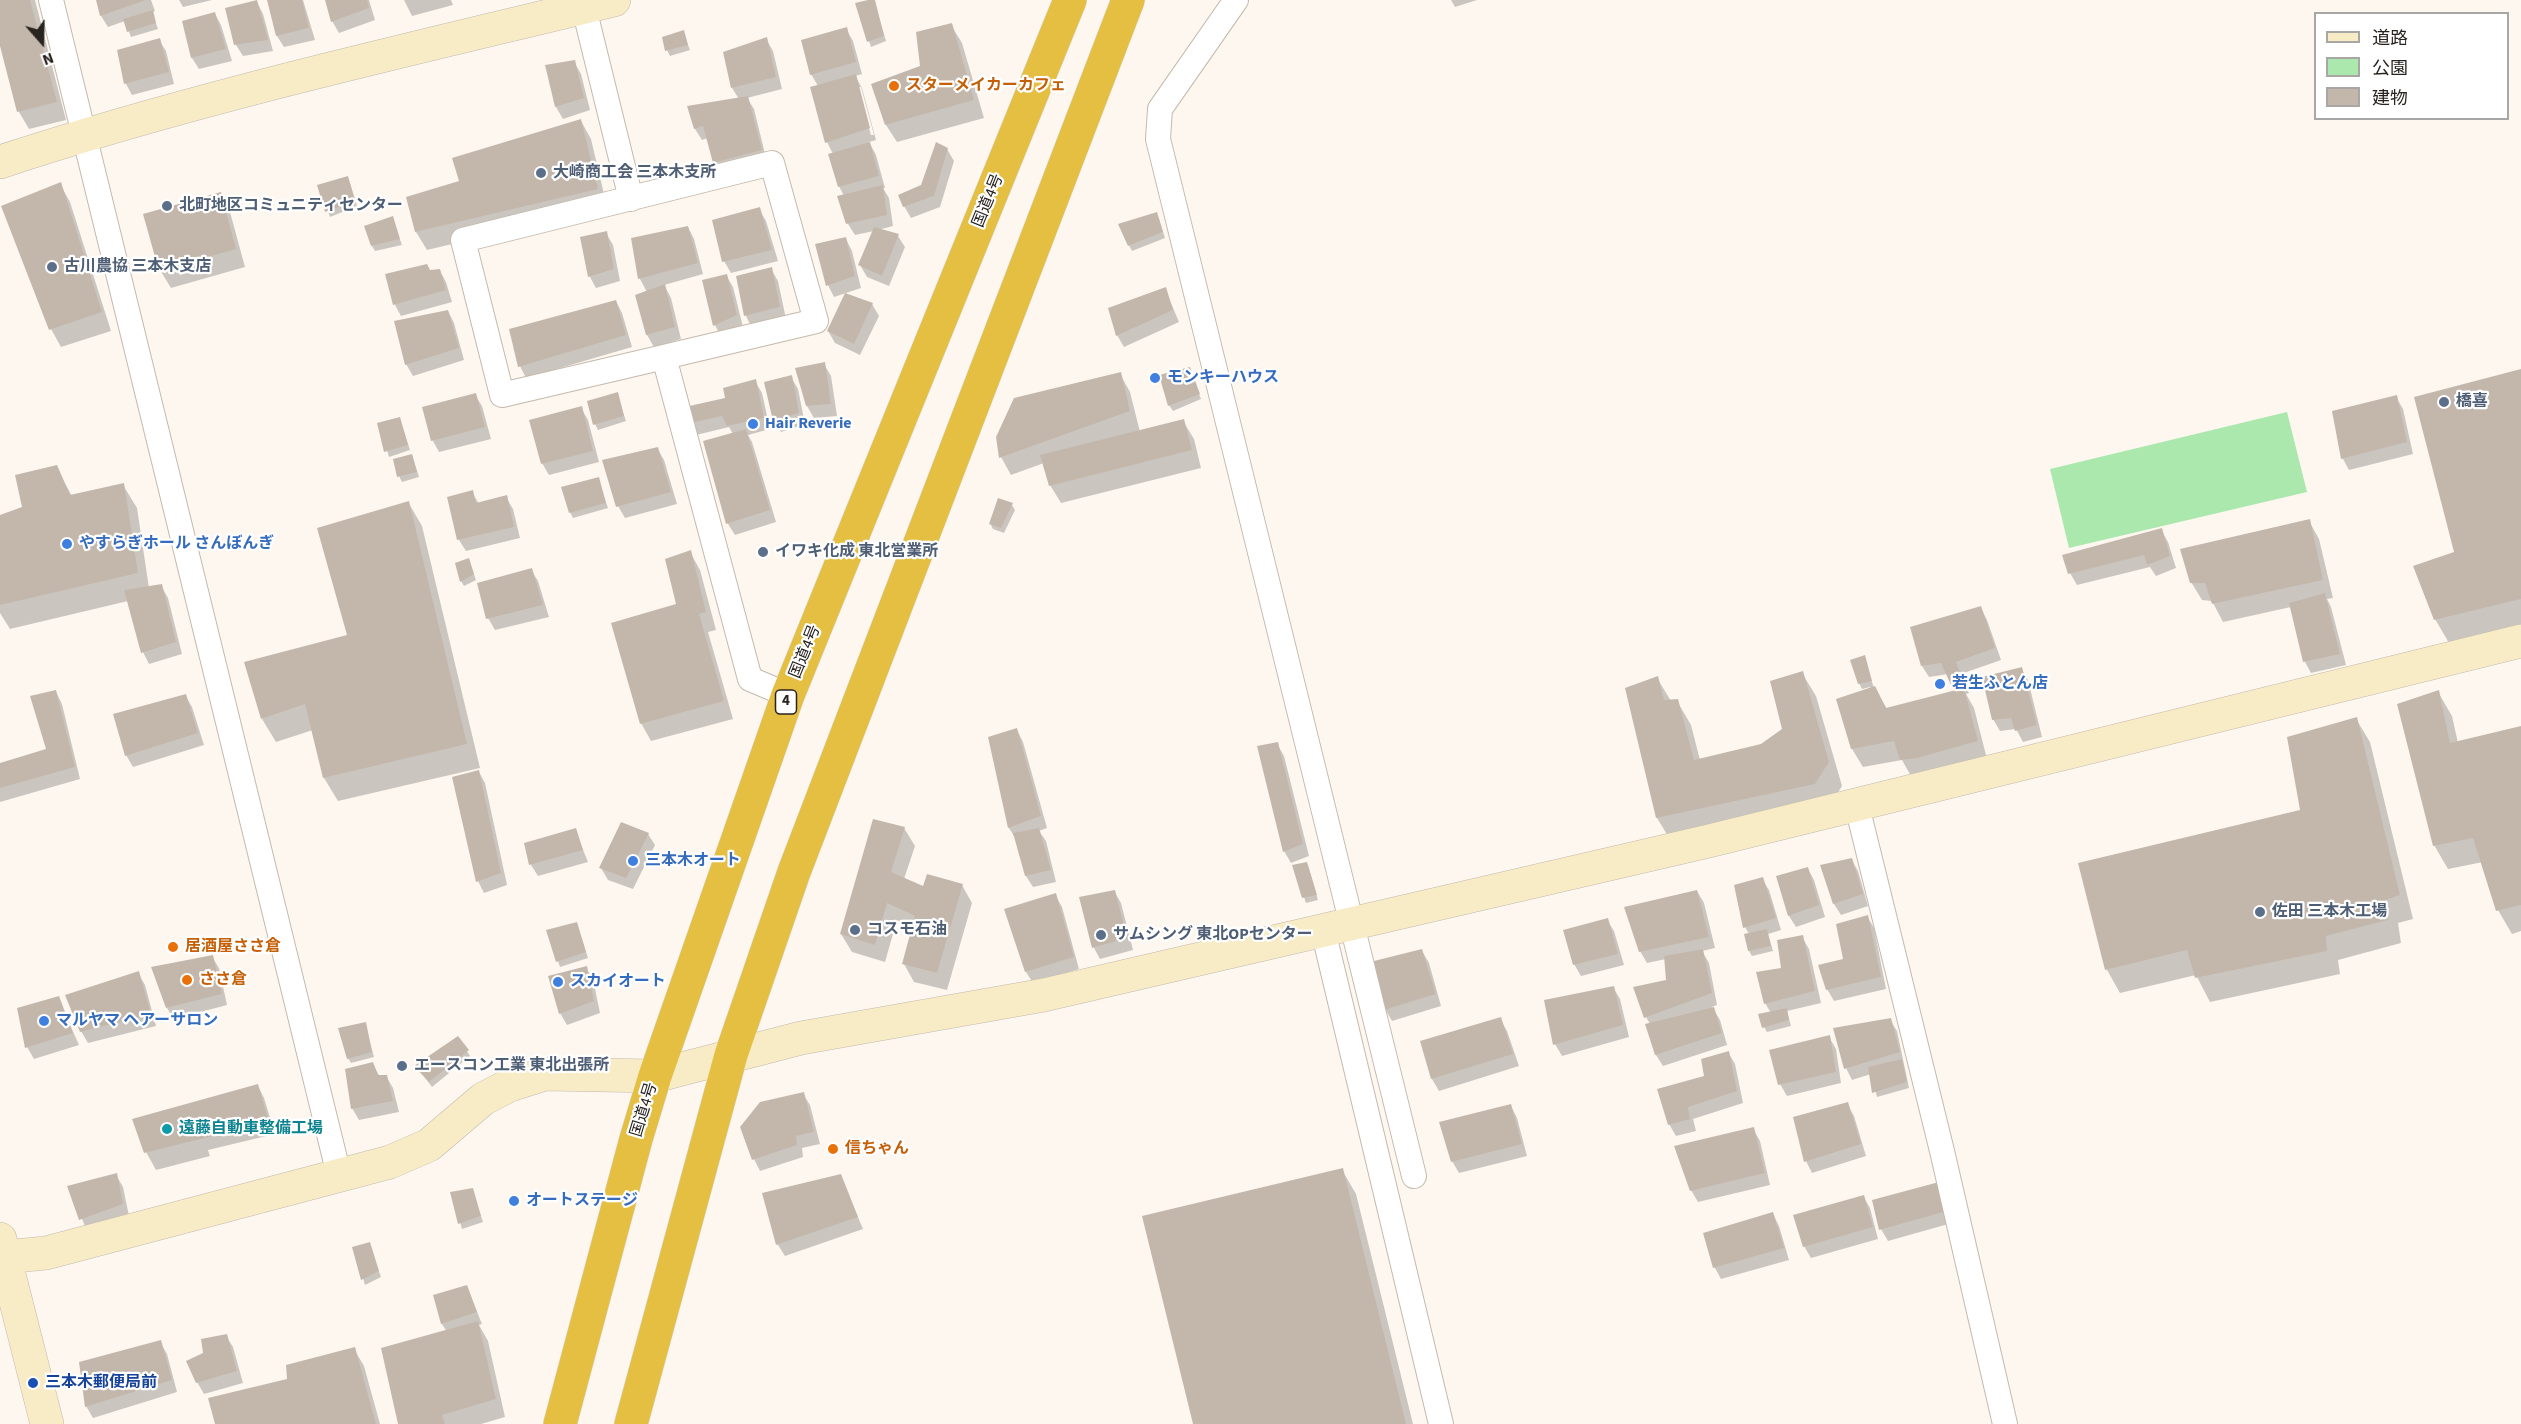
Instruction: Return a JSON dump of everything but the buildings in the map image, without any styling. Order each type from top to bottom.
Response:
[{"type":"highway","name":"国道4号","points":[[560,1424],[655,1076],[788,695],[1070,0]]},
{"type":"highway","points":[[631,1424],[731,1055],[794,872],[1128,0]]},
{"type":"street","points":[[51,0],[339,1175]]},
{"type":"street","points":[[1236,0],[1160,109],[1158,139],[1337,926],[1441,1424]]},
{"type":"street","points":[[0,162],[84,135],[593,2],[631,199]]},
{"type":"street","points":[[772,163],[816,321],[664,357],[502,395],[463,240],[772,163]]},
{"type":"street","points":[[664,357],[750,680],[788,695]]},
{"type":"street","points":[[47,1424],[2,1252],[46,1253],[390,1162],[429,1145],[483,1098],[510,1085],[545,1074],[655,1076],[801,1038],[1044,995],[1857,806],[2521,640]]},
{"type":"street","points":[[1857,806],[1942,1151],[2005,1424]]},
{"type":"street","points":[[1337,926],[1414,1176]]},
{"type":"green space","points":[[2287,412],[2307,492],[2069,548],[2050,469]]},
{"type":"place","name":"スターメイカーカフェ","points":[[894,86]]},
{"type":"place","name":"大崎商工会 三本木支所","points":[[541,173]]},
{"type":"place","name":"北町地区コミュニティセンター","points":[[167,206]]},
{"type":"place","name":"古川農協 三本木支店","points":[[52,267]]},
{"type":"place","name":"モンキーハウス","points":[[1155,378]]},
{"type":"place","name":"橋喜","points":[[2444,402]]},
{"type":"place","name":"Hair Reverie","points":[[753,424]]},
{"type":"place","name":"やすらぎホール さんぼんぎ","points":[[67,544]]},
{"type":"place","name":"イワキ化成 東北営業所","points":[[763,552]]},
{"type":"place","name":"若生ふとん店","points":[[1940,684]]},
{"type":"place","name":"三本木オート","points":[[633,861]]},
{"type":"place","name":"佐田 三本木工場","points":[[2260,912]]},
{"type":"place","name":"コスモ石油","points":[[855,930]]},
{"type":"place","name":"サムシング 東北OPセンター","points":[[1101,935]]},
{"type":"place","name":"居酒屋ささ倉","points":[[173,947]]},
{"type":"place","name":"ささ倉","points":[[187,980]]},
{"type":"place","name":"スカイオート","points":[[558,982]]},
{"type":"place","name":"マルヤマ ヘアーサロン","points":[[44,1021]]},
{"type":"place","name":"エースコン工業 東北出張所","points":[[402,1066]]},
{"type":"place","name":"遠藤自動車整備工場","points":[[167,1129]]},
{"type":"place","name":"信ちゃん","points":[[833,1149]]},
{"type":"place","name":"オートステージ","points":[[514,1201]]},
{"type":"place","name":"三本木郵便局前","points":[[33,1383]]}]
